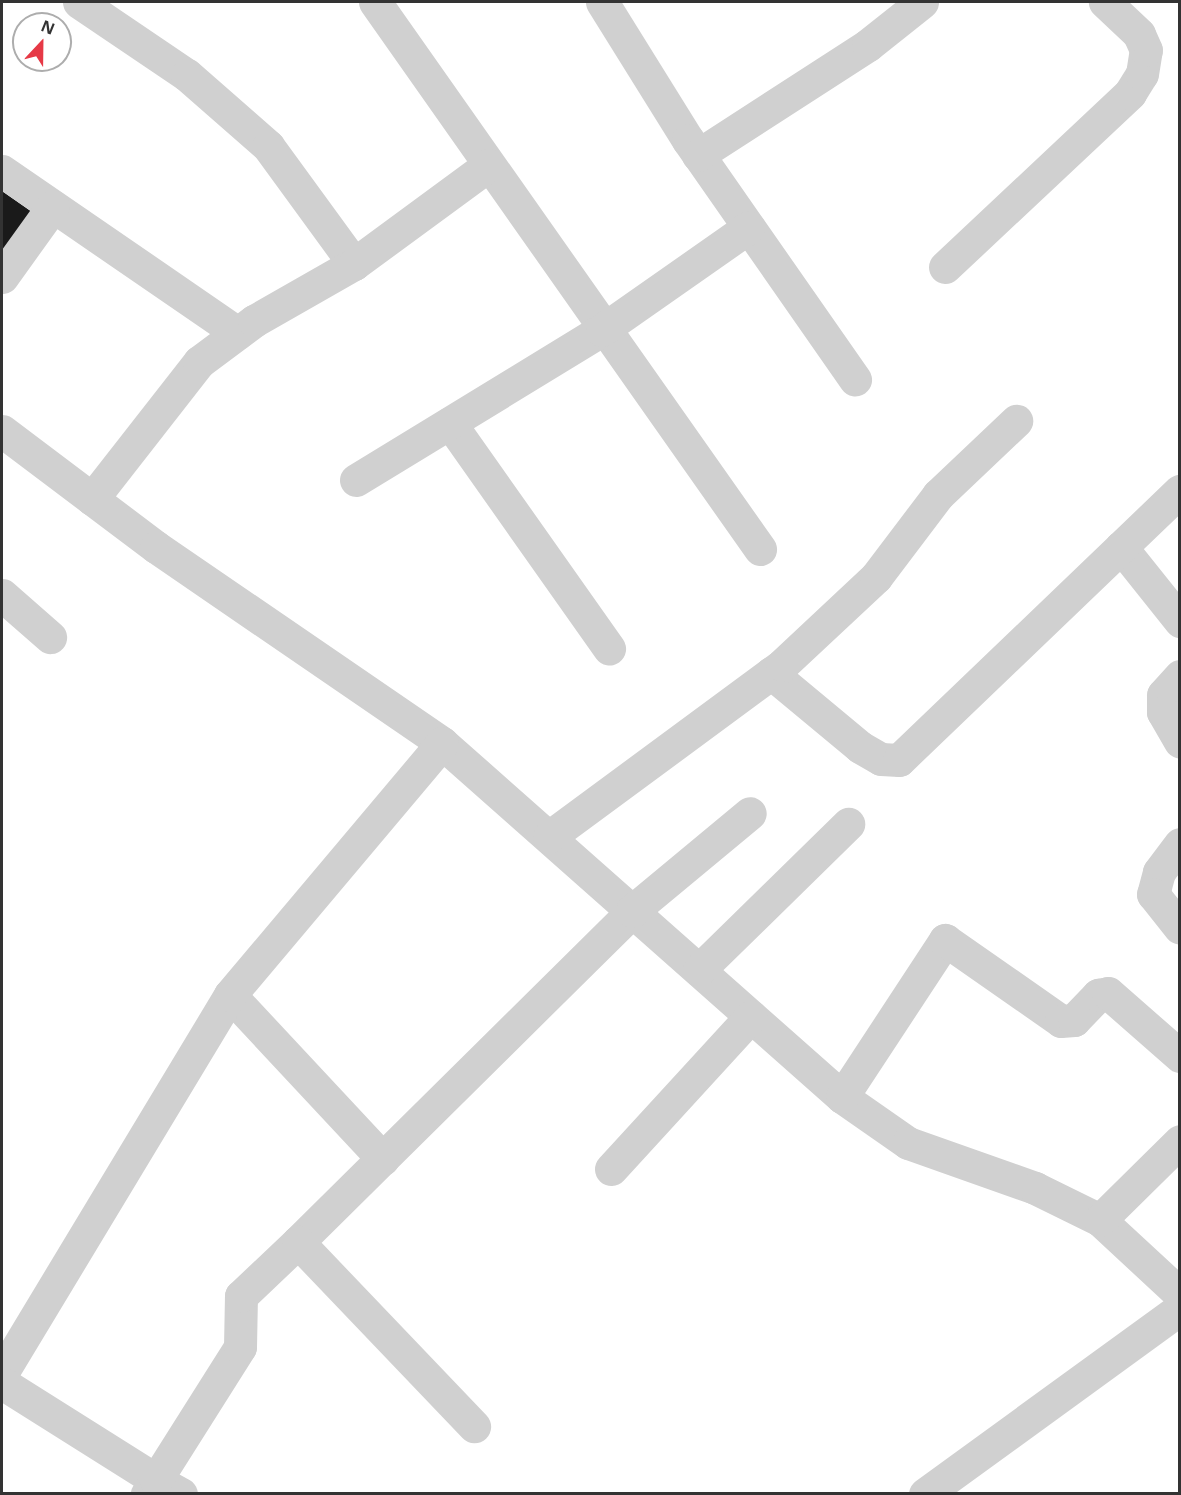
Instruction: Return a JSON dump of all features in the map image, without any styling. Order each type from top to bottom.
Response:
[{"type":"street","points":[[79,2],[187,75],[268,146],[354,264]]},
{"type":"street","points":[[375,2],[602,330],[760,549]]},
{"type":"street","points":[[602,2],[698,154],[855,379]]},
{"type":"street","points":[[698,154],[868,45],[922,2]]},
{"type":"street","points":[[945,267],[1130,93],[1142,74],[1146,51],[1139,34],[1105,2]]},
{"type":"street","points":[[92,499],[199,362],[238,333],[354,264],[489,165]]},
{"type":"street","points":[[2,171],[238,333]]},
{"type":"street","points":[[2,277],[52,206]]},
{"type":"street","points":[[356,480],[602,330],[749,227]]},
{"type":"street","points":[[549,837],[771,673],[876,577],[938,495],[1016,420]]},
{"type":"street","points":[[450,423],[609,648]]},
{"type":"street","points":[[2,431],[92,499],[442,743],[842,1097],[908,1143],[1035,1188],[1100,1220],[1179,1294]]},
{"type":"street","points":[[771,673],[860,747],[881,759],[899,760],[1179,491]]},
{"type":"street","points":[[1121,547],[1179,621]]},
{"type":"street","points":[[2,595],[50,637]]},
{"type":"street","points":[[1179,676],[1162,695],[1163,712],[1179,741]]},
{"type":"street","points":[[2,1373],[230,995],[442,743]]},
{"type":"street","points":[[2,1383],[161,1489],[240,1347],[241,1296],[383,1160],[632,911],[750,813]]},
{"type":"street","points":[[699,970],[848,824]]},
{"type":"street","points":[[1179,844],[1159,872],[1153,894],[1179,928]]},
{"type":"street","points":[[842,1097],[945,940],[1061,1021],[1074,1020],[1098,995],[1108,993],[1179,1056]]},
{"type":"street","points":[[230,995],[383,1160]]},
{"type":"street","points":[[611,1169],[752,1016]]},
{"type":"street","points":[[1100,1220],[1179,1141]]},
{"type":"street","points":[[298,1242],[474,1426]]},
{"type":"street","points":[[925,1494],[1179,1309]]},
{"type":"building","points":[[2,191],[32,212],[2,255]]}]
